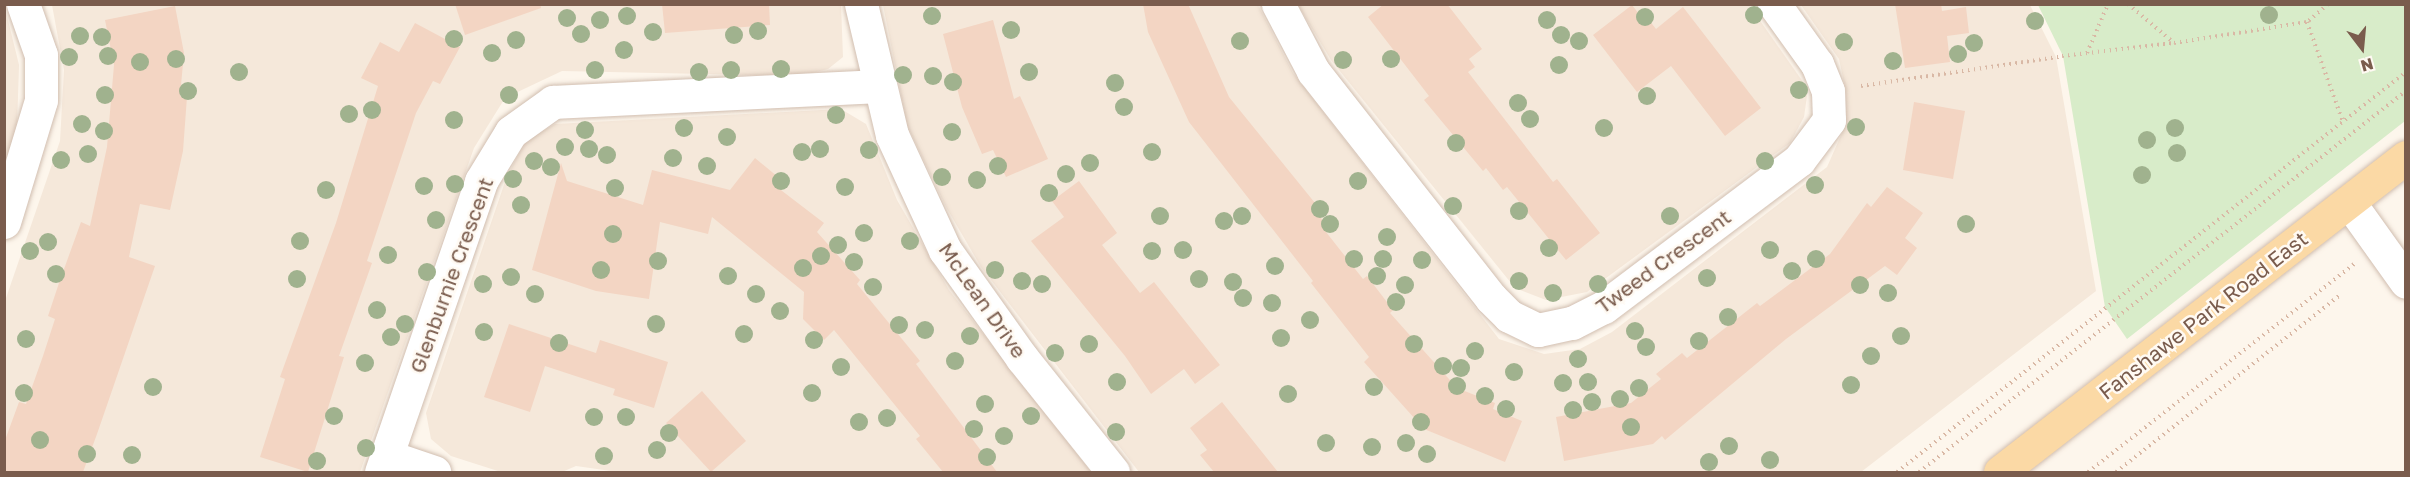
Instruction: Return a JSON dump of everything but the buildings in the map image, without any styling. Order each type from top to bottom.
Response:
[{"type":"main road","name":"Fanshawe Park Road East","points":[[2000,472],[2406,157]]},
{"type":"street","points":[[4,222],[41,100],[41,55],[23,4]]},
{"type":"street","name":"McLean Drive","points":[[861,4],[892,135],[945,250],[1022,358],[1113,472]]},
{"type":"street","name":"Tweed Crescent","points":[[1278,4],[1314,71],[1491,298],[1509,316],[1538,330],[1572,323],[1604,307],[1799,160],[1828,120],[1828,91],[1817,64],[1774,4]]},
{"type":"street","name":"Glenburnie Crescent","points":[[384,464],[481,181],[512,132],[553,102],[879,86]]},
{"type":"street","points":[[2349,202],[2406,282]]},
{"type":"street","points":[[384,464],[435,472]]},
{"type":"path","points":[[2086,54],[2108,4]]},
{"type":"path","points":[[2128,4],[2174,43]]},
{"type":"path","points":[[2056,57],[2174,43],[2307,22],[2328,4]]},
{"type":"path","points":[[2307,22],[2343,122]]},
{"type":"path","points":[[1828,91],[2063,56]]},
{"type":"path","points":[[1897,472],[2406,72]]},
{"type":"path","points":[[1919,472],[2406,91]]},
{"type":"path","points":[[2088,472],[2378,245]]},
{"type":"path","points":[[2116,472],[2340,296]]},
{"type":"shaded area","points":[[52,5],[841,5],[843,57],[828,69],[800,76],[562,71],[505,98],[474,148],[360,472],[5,472],[5,301],[60,141],[64,70]]},
{"type":"shaded area","points":[[883,5],[1258,5],[1293,73],[1499,339],[1544,354],[1580,349],[1612,332],[1827,167],[1846,124],[1846,92],[1839,59],[1801,5],[2030,5],[2056,57],[2096,291],[1861,472],[1139,472],[981,267],[946,207],[907,125]]},
{"type":"shaded area","points":[[1298,5],[1749,5],[1808,89],[1804,117],[1790,143],[1587,292],[1546,300],[1515,288],[1331,60]]},
{"type":"shaded area","points":[[5,8],[19,65],[17,126],[5,163]]},
{"type":"shaded area","points":[[841,109],[866,124],[897,200],[949,290],[1091,472],[618,472],[576,466],[562,472],[501,472],[451,456],[431,439],[426,413],[506,179],[525,141],[555,124]]},
{"type":"green space","points":[[2038,5],[2405,5],[2405,121],[2127,339],[2105,307],[2063,56]]}]
